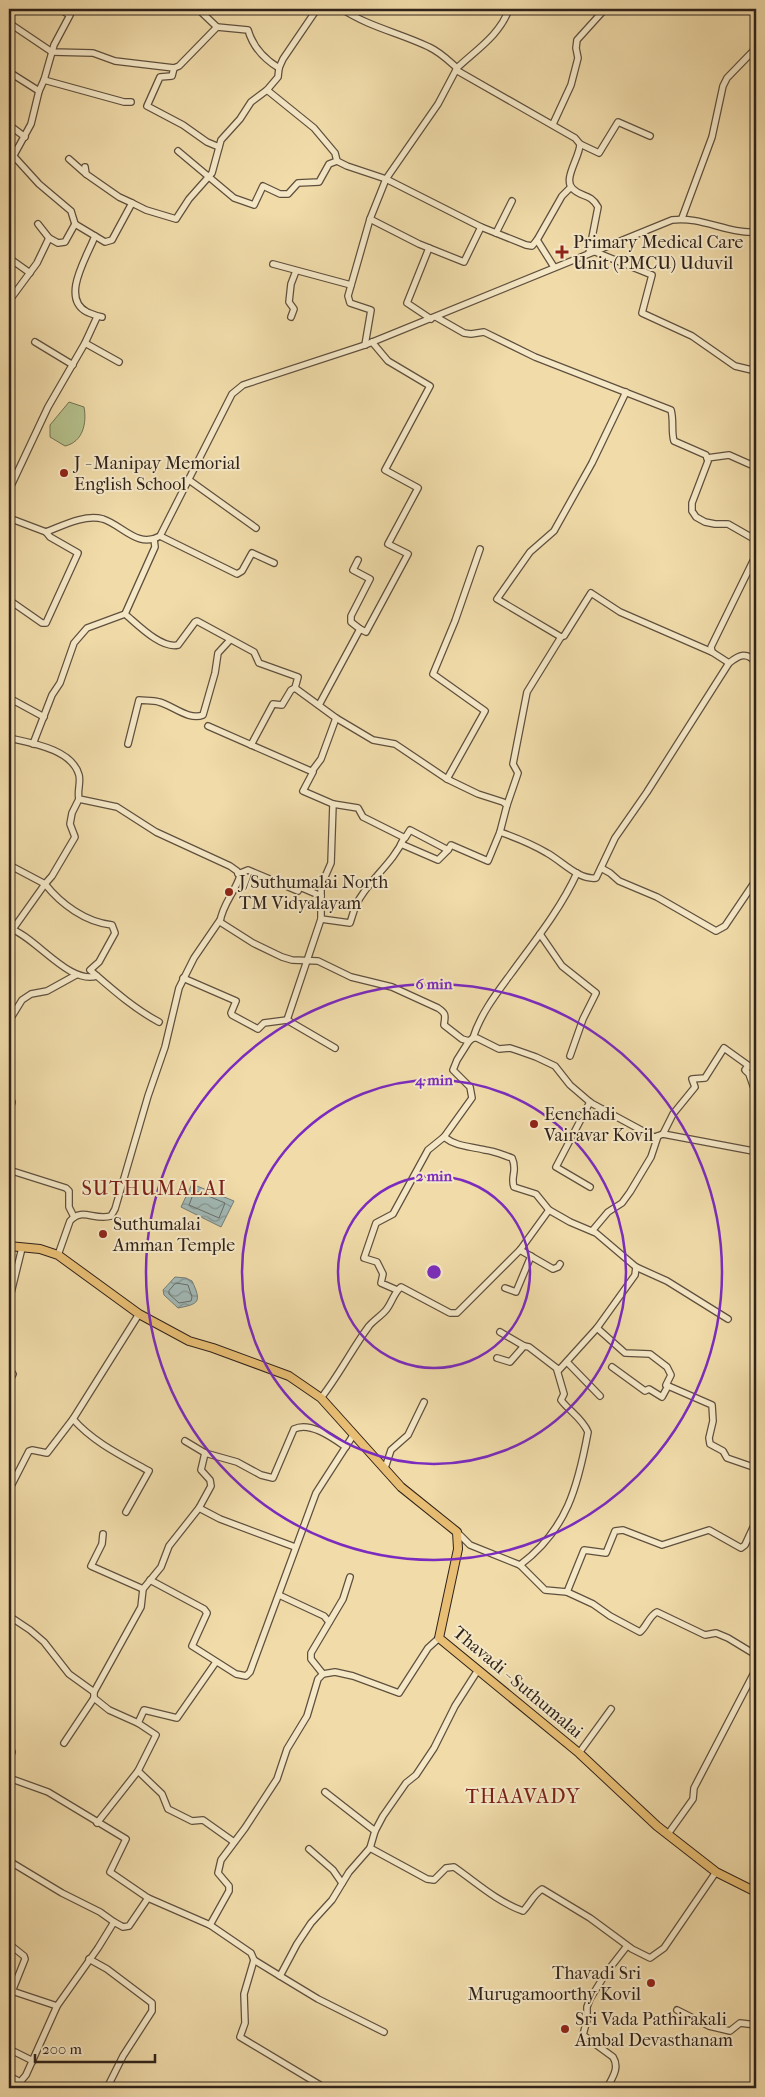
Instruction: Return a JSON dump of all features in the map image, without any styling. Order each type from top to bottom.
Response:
[{"type":"main road","points":[[9,1246],[40,1249],[58,1255],[139,1314],[189,1341],[289,1376],[321,1398],[402,1487],[457,1532]]},
{"type":"main road","name":"Thavadi - Suthumalai","points":[[457,1532],[458,1549],[439,1638],[579,1754],[668,1834],[716,1872],[756,1892]]},
{"type":"street","points":[[59,9],[70,15],[52,52],[39,91],[31,124],[25,137],[12,153],[39,184],[71,211],[75,224],[105,242],[112,240],[132,203]]},
{"type":"street","points":[[198,9],[217,27],[248,30],[252,43],[269,62],[279,68]]},
{"type":"street","points":[[69,160],[119,197],[146,210],[176,219],[189,199],[212,173],[221,140],[252,102],[268,90],[278,76],[279,68],[317,9]]},
{"type":"street","points":[[342,9],[352,16],[430,47],[444,56],[456,69],[553,124],[575,138],[580,144],[599,153],[618,122],[650,136]]},
{"type":"street","points":[[364,345],[371,310],[350,303],[348,296],[370,219],[386,180],[422,124],[438,104],[456,69],[477,48],[489,41],[507,17],[509,9]]},
{"type":"street","points":[[553,124],[571,86],[578,58],[577,40],[606,9]]},
{"type":"street","points":[[9,23],[52,52],[93,53],[115,61],[174,68],[179,66],[217,27]]},
{"type":"street","points":[[682,218],[712,137],[723,86],[727,78],[756,48]]},
{"type":"street","points":[[174,68],[172,76],[160,77],[147,106],[183,125],[207,142],[219,147]]},
{"type":"street","points":[[9,72],[39,91]]},
{"type":"street","points":[[44,80],[124,102],[131,102]]},
{"type":"street","points":[[268,90],[314,128],[335,153],[337,161]]},
{"type":"street","points":[[9,125],[25,137]]},
{"type":"street","points":[[580,144],[580,153],[569,176],[569,184],[573,190],[594,198],[598,207],[591,252]]},
{"type":"street","points":[[178,151],[234,198],[254,205],[263,186],[280,194],[288,194],[298,184],[319,182],[329,164],[337,161],[386,180],[481,227],[532,246],[562,196],[571,186]]},
{"type":"street","points":[[85,167],[86,174]]},
{"type":"street","points":[[496,233],[512,201]]},
{"type":"street","points":[[33,744],[52,695],[60,683],[74,643],[87,628],[125,614],[155,547],[157,537],[189,480],[232,394],[243,385],[372,342],[672,220],[682,218],[726,228],[756,232]]},
{"type":"street","points":[[370,219],[429,248],[464,262],[481,227]]},
{"type":"street","points":[[38,224],[50,238],[58,243],[62,243],[70,234],[75,224]]},
{"type":"street","points":[[9,490],[48,407],[99,317],[81,308],[74,296],[76,284],[95,236]]},
{"type":"street","points":[[9,301],[30,273],[50,238]]},
{"type":"street","points":[[537,240],[554,267]]},
{"type":"street","points":[[429,248],[407,303],[464,333],[484,332],[535,357],[671,410],[674,418],[672,434],[674,441],[706,455],[708,461],[692,503],[692,511],[696,517],[705,522],[728,524],[756,540]]},
{"type":"street","points":[[591,252],[652,275],[642,313],[692,336],[735,366],[756,371]]},
{"type":"street","points":[[9,258],[30,273]]},
{"type":"street","points":[[273,264],[351,284]]},
{"type":"street","points":[[292,317],[294,309],[289,302],[291,284],[296,271]]},
{"type":"street","points":[[35,342],[73,365]]},
{"type":"street","points":[[358,560],[353,569],[354,572],[370,579],[351,616],[351,622],[366,632],[408,554],[388,544],[418,488],[385,470],[430,386],[388,361],[372,342]]},
{"type":"street","points":[[85,343],[119,362]]},
{"type":"street","points":[[561,637],[498,599],[530,552],[554,531],[592,463],[626,392]]},
{"type":"street","points":[[707,458],[729,455],[756,467]]},
{"type":"street","points":[[189,480],[256,528]]},
{"type":"street","points":[[46,532],[86,518],[103,519],[129,535],[145,540],[157,537],[237,574],[242,571],[252,553],[274,563]]},
{"type":"street","points":[[9,528],[11,519],[46,532],[50,537],[78,553],[46,623],[42,623],[9,600]]},
{"type":"street","points":[[447,779],[485,711],[433,674],[455,621],[480,549]]},
{"type":"street","points":[[712,652],[711,647],[756,555]]},
{"type":"street","points":[[336,718],[321,759],[312,771],[303,791],[333,804],[358,808],[363,818],[438,860],[451,846],[488,860],[500,832],[518,773],[512,764],[527,692],[591,593],[620,612],[712,652],[729,663]]},
{"type":"street","points":[[125,614],[155,639],[173,646],[178,645],[197,621],[254,652],[259,663],[299,674],[296,688]]},
{"type":"street","points":[[319,705],[360,629]]},
{"type":"street","points":[[128,744],[139,700],[157,702],[198,717],[203,715],[215,673],[218,653],[230,640]]},
{"type":"street","points":[[500,832],[523,840],[548,853],[577,873],[592,879],[596,878],[615,838],[647,792],[729,663],[738,655],[746,655],[756,663]]},
{"type":"street","points":[[296,688],[336,718],[373,740],[395,744],[447,779],[478,794],[504,802],[507,806]]},
{"type":"street","points":[[251,745],[273,704],[282,705],[291,690],[296,688]]},
{"type":"street","points":[[9,698],[44,717]]},
{"type":"street","points":[[208,726],[312,771]]},
{"type":"street","points":[[9,738],[57,752],[75,765],[80,778],[79,799],[72,813],[70,824],[75,837],[52,876],[11,929],[76,975],[88,979],[97,976]]},
{"type":"street","points":[[58,1255],[70,1221],[74,1217],[81,1214],[106,1218],[111,1216],[115,1210],[184,978],[194,958],[220,920],[238,883],[238,874],[230,866],[156,832],[118,807],[79,799]]},
{"type":"street","points":[[287,1020],[322,918],[321,886],[331,863],[333,804]]},
{"type":"street","points":[[322,918],[350,924],[362,895],[390,863],[410,830],[448,850]]},
{"type":"street","points":[[12,866],[45,884],[56,898],[75,911],[102,924],[112,925],[116,933],[99,962],[90,970],[136,1010],[159,1022]]},
{"type":"street","points":[[601,868],[619,880],[657,896],[716,931],[725,926],[756,880]]},
{"type":"street","points":[[238,874],[248,870],[298,891],[300,887],[321,896]]},
{"type":"street","points":[[397,1290],[382,1283],[382,1274],[377,1262],[364,1258],[376,1223],[393,1214],[428,1150],[444,1137],[472,1098],[470,1087],[453,1070],[457,1060],[471,1040],[477,1026],[498,992],[566,896],[577,873]]},
{"type":"street","points":[[220,920],[253,943],[282,957],[327,964],[361,981],[382,983],[438,1008],[446,1016],[444,1025],[462,1039],[471,1040],[477,1038],[499,1050],[510,1048],[555,1066],[570,1085],[590,1102],[652,1136],[660,1135],[755,1150]]},
{"type":"street","points":[[540,934],[562,966],[596,993],[583,1019],[570,1056]]},
{"type":"street","points":[[9,1021],[22,1000],[31,994],[46,991],[76,975]]},
{"type":"street","points":[[184,978],[236,1001],[231,1012],[232,1015],[258,1029],[264,1023],[287,1020],[335,1048]]},
{"type":"street","points":[[592,1231],[608,1212],[622,1203],[630,1192],[651,1157],[660,1135],[673,1114],[695,1086],[692,1079],[705,1078],[724,1048],[756,1072]]},
{"type":"street","points":[[748,1066],[745,1070],[749,1074],[756,1094]]},
{"type":"street","points":[[9,1098],[12,1102],[9,1113]]},
{"type":"street","points":[[590,1102],[556,1167],[590,1187]]},
{"type":"street","points":[[444,1137],[453,1143],[471,1149],[484,1149],[512,1158],[516,1166],[512,1183],[514,1187],[536,1194],[549,1210],[570,1222],[592,1231],[636,1267],[667,1281],[728,1319]]},
{"type":"street","points":[[9,1170],[66,1188],[69,1191],[69,1207],[74,1217]]},
{"type":"street","points":[[321,1398],[336,1380],[370,1325],[391,1304],[397,1290],[401,1287],[450,1313],[456,1313],[520,1250],[549,1210]]},
{"type":"street","points":[[9,1301],[22,1248]]},
{"type":"street","points":[[520,1250],[553,1269],[558,1268],[560,1264]]},
{"type":"street","points":[[506,1288],[516,1292],[531,1256]]},
{"type":"street","points":[[557,1370],[597,1328],[635,1275],[636,1267]]},
{"type":"street","points":[[9,1487],[29,1452],[32,1450],[47,1453],[73,1419],[139,1314]]},
{"type":"street","points":[[597,1328],[625,1353],[650,1354],[667,1367],[671,1375],[662,1397],[649,1389],[645,1392],[612,1367]]},
{"type":"street","points":[[500,1332],[529,1347],[557,1370],[564,1394],[561,1400],[572,1409],[586,1426],[588,1432],[580,1472],[562,1522],[520,1565]]},
{"type":"street","points":[[497,1358],[510,1362],[524,1346]]},
{"type":"street","points":[[566,1362],[600,1396]]},
{"type":"street","points":[[9,1368],[14,1374],[9,1382]]},
{"type":"street","points":[[668,1386],[712,1405],[713,1421],[709,1438],[710,1444],[723,1451],[727,1458],[756,1468]]},
{"type":"street","points":[[385,1468],[391,1450],[408,1435],[424,1402]]},
{"type":"street","points":[[73,1419],[81,1428],[115,1452],[148,1471],[126,1512]]},
{"type":"street","points":[[185,1441],[205,1452],[237,1462],[260,1475],[273,1478],[294,1429],[308,1427],[346,1447]]},
{"type":"street","points":[[150,1580],[204,1609],[206,1613],[192,1646],[236,1674],[246,1676],[250,1672],[279,1595],[294,1547],[316,1493],[354,1434]]},
{"type":"street","points":[[64,1743],[94,1695],[141,1607],[144,1589],[161,1567],[170,1546],[199,1508],[211,1486],[210,1480],[201,1470],[205,1452]]},
{"type":"street","points":[[199,1508],[220,1519],[294,1547]]},
{"type":"street","points":[[567,1592],[584,1550],[606,1553],[616,1530],[623,1530],[662,1545],[709,1530],[741,1548],[756,1522]]},
{"type":"street","points":[[457,1532],[470,1545],[520,1565],[545,1590],[567,1592],[593,1604],[610,1616],[640,1632],[652,1614],[657,1612],[705,1636],[716,1633],[728,1638],[756,1655]]},
{"type":"street","points":[[103,1534],[102,1544],[91,1566],[144,1589]]},
{"type":"street","points":[[324,1674],[311,1660],[310,1655],[344,1599],[350,1577]]},
{"type":"street","points":[[279,1595],[324,1616],[330,1622]]},
{"type":"street","points":[[9,1616],[44,1642],[69,1674],[109,1710],[138,1723],[156,1735],[138,1771],[97,1823]]},
{"type":"street","points":[[210,1925],[229,1891],[229,1886],[219,1876],[218,1870],[221,1860],[278,1779],[287,1749],[307,1716],[318,1679],[324,1674],[335,1672],[353,1676],[399,1693],[428,1648],[439,1638]]},
{"type":"street","points":[[138,1723],[144,1710],[177,1718],[216,1662]]},
{"type":"street","points":[[668,1834],[693,1799],[694,1788],[756,1669]]},
{"type":"street","points":[[280,1976],[297,1944],[311,1924],[332,1900],[342,1883],[370,1848],[375,1831],[392,1802],[406,1783],[416,1775],[434,1748],[455,1706],[478,1670]]},
{"type":"street","points":[[579,1754],[611,1709]]},
{"type":"street","points":[[9,1748],[12,1752],[9,1761]]},
{"type":"street","points":[[138,1771],[162,1794],[168,1809],[192,1821],[203,1820],[234,1842]]},
{"type":"street","points":[[9,1778],[48,1792],[126,1839],[110,1872],[148,1898],[210,1925],[251,1953],[254,1960],[280,1976],[318,1999],[384,2032]]},
{"type":"street","points":[[325,1792],[375,1831]]},
{"type":"street","points":[[370,1848],[427,1879],[434,1880],[446,1868],[454,1867],[477,1886],[512,1907],[523,1911],[530,1904],[535,1894],[542,1889],[590,1918],[627,1946],[650,1958],[664,1948],[716,1872]]},
{"type":"street","points":[[309,1849],[329,1866],[342,1883]]},
{"type":"street","points":[[9,1862],[62,1894],[100,1912],[123,1927],[129,1926],[148,1898]]},
{"type":"street","points":[[15,2088],[33,2061],[57,2006],[78,1979],[114,1922]]},
{"type":"street","points":[[9,1944],[24,1956],[25,1959],[9,1999]]},
{"type":"street","points":[[607,2088],[617,2068],[616,2062],[613,2057],[583,2035],[587,2020],[587,2007],[606,1974],[627,1946]]},
{"type":"street","points":[[89,1959],[107,1969],[152,2003],[152,2011],[123,2056],[107,2088]]},
{"type":"street","points":[[254,1960],[244,1994],[245,2023],[240,2037],[325,2088]]},
{"type":"street","points":[[11,1990],[57,2006]]},
{"type":"street","points":[[677,2010],[709,2026],[730,2031],[740,2023],[756,2025]]},
{"type":"street","points":[[9,2049],[33,2061]]},
{"type":"street","points":[[9,2076],[20,2082]]},
{"type":"green space","points":[[69,402],[84,407],[85,419],[80,436],[71,444],[65,446],[50,437],[50,425]]},
{"type":"water","points":[[192,1184],[234,1201],[221,1227],[181,1207]]},
{"type":"water","points":[[175,1277],[186,1278],[192,1281],[198,1298],[197,1301],[178,1308],[164,1295],[163,1290]]},
{"type":"place","name":"Primary Medical Care Unit (PMCU) Uduvil","points":[[562,252]]},
{"type":"place","name":"J - Manipay Memorial English School","points":[[64,473]]},
{"type":"place","name":"J/Suthumalai North TM Vidyalayam","points":[[229,892]]},
{"type":"place","name":"Eenchadi Vairavar Kovil","points":[[534,1124]]},
{"type":"place","name":"Suthumalai Amman Temple","points":[[103,1234]]},
{"type":"place","name":"Thavadi Sri Murugamoorthy Kovil","points":[[651,1983]]},
{"type":"place","name":"Sri Vada Pathirakali Ambal Devasthanam","points":[[565,2029]]},
{"type":"district","name":"SUTHUMALAI","points":[[154,1188]]},
{"type":"district","name":"THAAVADY","points":[[523,1796]]}]
